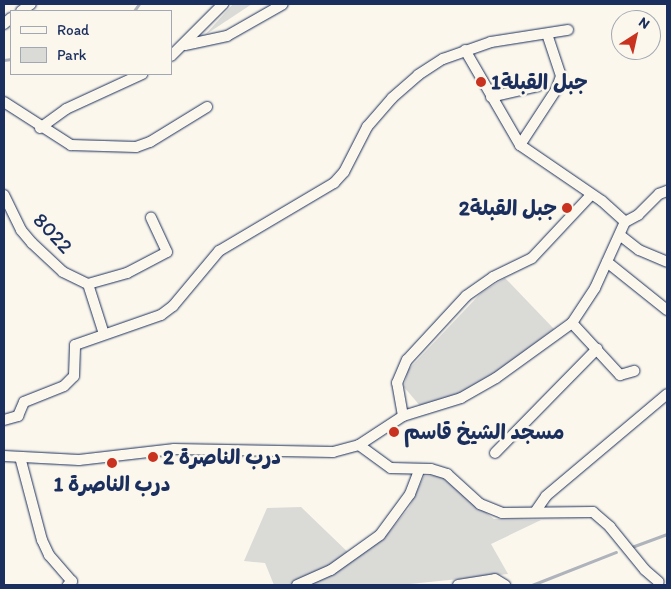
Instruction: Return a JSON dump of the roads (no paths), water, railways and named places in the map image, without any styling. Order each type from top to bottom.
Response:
[{"type":"street","points":[[172,55],[185,45],[223,4]]},
{"type":"street","points":[[185,45],[227,36],[283,4]]},
{"type":"street","points":[[4,420],[18,416],[24,402],[64,386],[74,376],[75,345],[161,315],[173,306],[219,251],[334,183],[344,172],[367,127],[392,98],[418,75],[465,50],[491,42],[568,30]]},
{"type":"street","points":[[520,144],[556,90],[561,76],[547,34]]},
{"type":"street","points":[[465,50],[490,97],[520,144],[602,201],[625,222]]},
{"type":"street","points":[[40,128],[66,108],[140,75]]},
{"type":"street","points":[[490,97],[538,86]]},
{"type":"street","points":[[4,102],[40,128],[71,145],[136,147],[150,142],[207,107]]},
{"type":"street","points":[[4,456],[79,460],[174,449],[333,452],[359,446],[403,416],[461,398],[496,378],[572,323],[584,309],[621,236],[625,222],[638,215],[659,194],[667,191]]},
{"type":"street","name":"8022","points":[[4,195],[21,230],[32,243],[64,272],[88,284]]},
{"type":"street","points":[[403,416],[397,383],[407,360],[466,296],[493,277],[532,258],[591,195]]},
{"type":"street","points":[[104,334],[88,284],[126,273],[167,252],[151,218]]},
{"type":"street","points":[[621,236],[639,250],[667,262]]},
{"type":"street","points":[[607,262],[667,310]]},
{"type":"street","points":[[572,323],[620,375],[634,371]]},
{"type":"street","points":[[495,453],[597,349]]},
{"type":"street","points":[[535,512],[546,496],[667,394]]},
{"type":"street","points":[[359,446],[391,468],[447,474],[491,510],[502,513],[581,510],[597,514],[645,570],[661,582]]},
{"type":"street","points":[[20,456],[42,540],[49,555],[72,581],[68,585]]},
{"type":"street","points":[[297,585],[331,570],[380,535],[410,494],[419,470]]},
{"type":"street","points":[[458,585],[495,579],[505,585]]},
{"type":"waterway","points":[[135,10],[139,4]]},
{"type":"waterway","points":[[4,60],[10,59]]},
{"type":"waterway","points":[[629,548],[667,534]]},
{"type":"waterway","points":[[532,585],[616,552]]},
{"type":"place","name":"جبل القبلة1","points":[[481,82]]},
{"type":"place","name":"جبل القبلة2","points":[[567,208]]},
{"type":"place","name":"مسجد الشيخ قاسم","points":[[394,432]]},
{"type":"place","name":"درب الناصرة 2","points":[[153,457]]},
{"type":"place","name":"درب الناصرة 1","points":[[112,463]]}]
